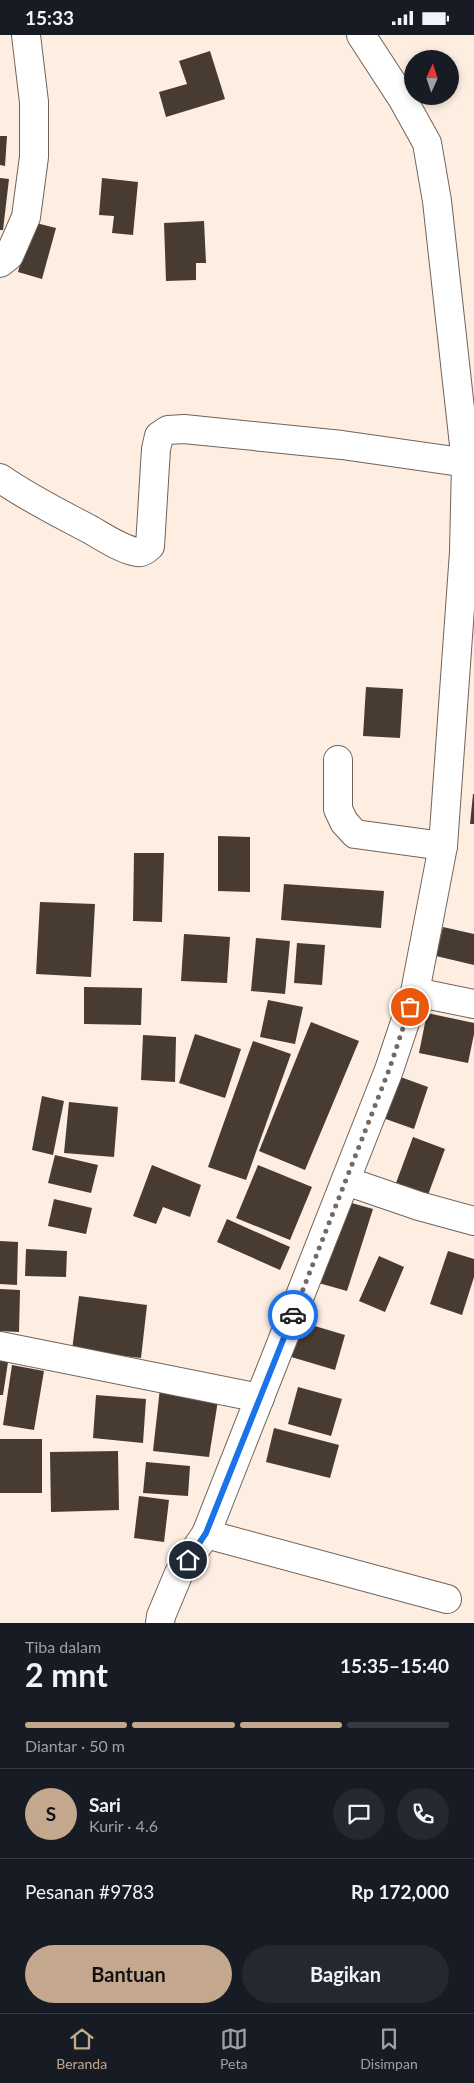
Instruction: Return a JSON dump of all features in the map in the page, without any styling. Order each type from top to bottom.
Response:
[{"type":"street","points":[[0,263],[9,256],[26,217],[34,157],[34,102],[26,35]]},
{"type":"street","points":[[160,1623],[161,1616],[179,1573],[206,1533],[389,1070],[415,992],[443,846],[470,464],[437,201],[427,143],[402,98],[362,35]]},
{"type":"street","points":[[0,477],[10,485],[73,521],[114,543],[138,553],[145,551],[150,546],[156,449],[159,436],[168,430],[193,430],[342,445],[470,464]]},
{"type":"street","points":[[338,760],[338,809],[344,822],[355,834],[443,846]]},
{"type":"street","points":[[415,992],[474,1004]]},
{"type":"street","points":[[346,1181],[419,1206],[474,1221]]},
{"type":"street","points":[[0,1346],[260,1398]]},
{"type":"street","points":[[206,1533],[448,1599]]},
{"type":"building","points":[[210,51],[225,99],[166,117],[159,92],[187,84],[179,61]]},
{"type":"building","points":[[0,136],[7,136],[5,166],[0,165]]},
{"type":"building","points":[[0,178],[9,179],[3,230],[0,230]]},
{"type":"building","points":[[102,178],[138,182],[133,235],[112,233],[114,216],[99,215]]},
{"type":"building","points":[[204,221],[206,263],[196,263],[196,280],[166,281],[164,223]]},
{"type":"building","points":[[32,222],[56,228],[42,279],[18,272]]},
{"type":"building","points":[[366,687],[403,689],[400,738],[363,736]]},
{"type":"building","points":[[473,794],[474,824],[470,824]]},
{"type":"building","points":[[218,836],[250,837],[250,892],[218,891]]},
{"type":"building","points":[[134,853],[164,853],[162,922],[133,921]]},
{"type":"building","points":[[284,884],[384,891],[381,928],[281,920]]},
{"type":"building","points":[[40,902],[95,904],[91,977],[36,974]]},
{"type":"building","points":[[443,927],[474,934],[474,965],[436,956]]},
{"type":"building","points":[[184,934],[230,937],[227,983],[181,981]]},
{"type":"building","points":[[256,938],[290,941],[285,994],[251,991]]},
{"type":"building","points":[[297,943],[325,945],[322,985],[294,983]]},
{"type":"building","points":[[84,987],[142,988],[141,1025],[84,1024]]},
{"type":"building","points":[[268,1000],[303,1007],[295,1044],[260,1037]]},
{"type":"building","points":[[427,1013],[474,1023],[474,1034],[468,1063],[419,1053]]},
{"type":"building","points":[[311,1022],[359,1041],[305,1170],[259,1151]]},
{"type":"building","points":[[195,1034],[241,1049],[225,1098],[179,1083]]},
{"type":"building","points":[[143,1035],[176,1037],[175,1082],[141,1080]]},
{"type":"building","points":[[253,1041],[291,1054],[246,1180],[208,1167]]},
{"type":"building","points":[[395,1075],[428,1087],[414,1129],[380,1117]]},
{"type":"building","points":[[42,1096],[64,1101],[53,1155],[32,1150]]},
{"type":"building","points":[[69,1102],[118,1107],[114,1157],[64,1153]]},
{"type":"building","points":[[413,1137],[445,1149],[428,1195],[396,1183]]},
{"type":"building","points":[[55,1155],[98,1165],[91,1193],[48,1183]]},
{"type":"building","points":[[152,1165],[201,1185],[190,1217],[163,1207],[156,1224],[133,1216]]},
{"type":"building","points":[[258,1165],[312,1187],[290,1240],[236,1218]]},
{"type":"building","points":[[54,1199],[92,1208],[86,1234],[48,1226]]},
{"type":"building","points":[[341,1200],[373,1209],[347,1291],[315,1282]]},
{"type":"building","points":[[227,1219],[290,1247],[280,1270],[217,1242]]},
{"type":"building","points":[[0,1241],[18,1242],[17,1285],[0,1284]]},
{"type":"building","points":[[26,1249],[67,1251],[66,1277],[25,1276]]},
{"type":"building","points":[[448,1251],[474,1259],[474,1277],[462,1315],[430,1304]]},
{"type":"building","points":[[379,1256],[404,1267],[385,1312],[359,1301]]},
{"type":"building","points":[[0,1289],[20,1290],[19,1332],[0,1331]]},
{"type":"building","points":[[79,1296],[147,1305],[141,1358],[72,1350]]},
{"type":"building","points":[[298,1321],[345,1335],[335,1370],[288,1356]]},
{"type":"building","points":[[0,1360],[8,1362],[3,1395],[0,1395]]},
{"type":"building","points":[[12,1365],[44,1371],[34,1430],[3,1425]]},
{"type":"building","points":[[298,1387],[342,1399],[331,1436],[288,1424]]},
{"type":"building","points":[[160,1388],[219,1394],[209,1457],[153,1451]]},
{"type":"building","points":[[96,1395],[146,1399],[143,1443],[93,1438]]},
{"type":"building","points":[[274,1428],[339,1445],[330,1478],[266,1462]]},
{"type":"building","points":[[0,1439],[42,1439],[42,1493],[0,1493]]},
{"type":"building","points":[[118,1451],[119,1510],[51,1512],[50,1452]]},
{"type":"building","points":[[146,1462],[190,1466],[188,1496],[143,1493]]},
{"type":"building","points":[[139,1496],[169,1500],[164,1542],[134,1538]]},
{"type":"way so far","points":[[293,1315],[389,1070],[410,1007]]},
{"type":"route","points":[[188,1560],[206,1533],[293,1315]]}]
